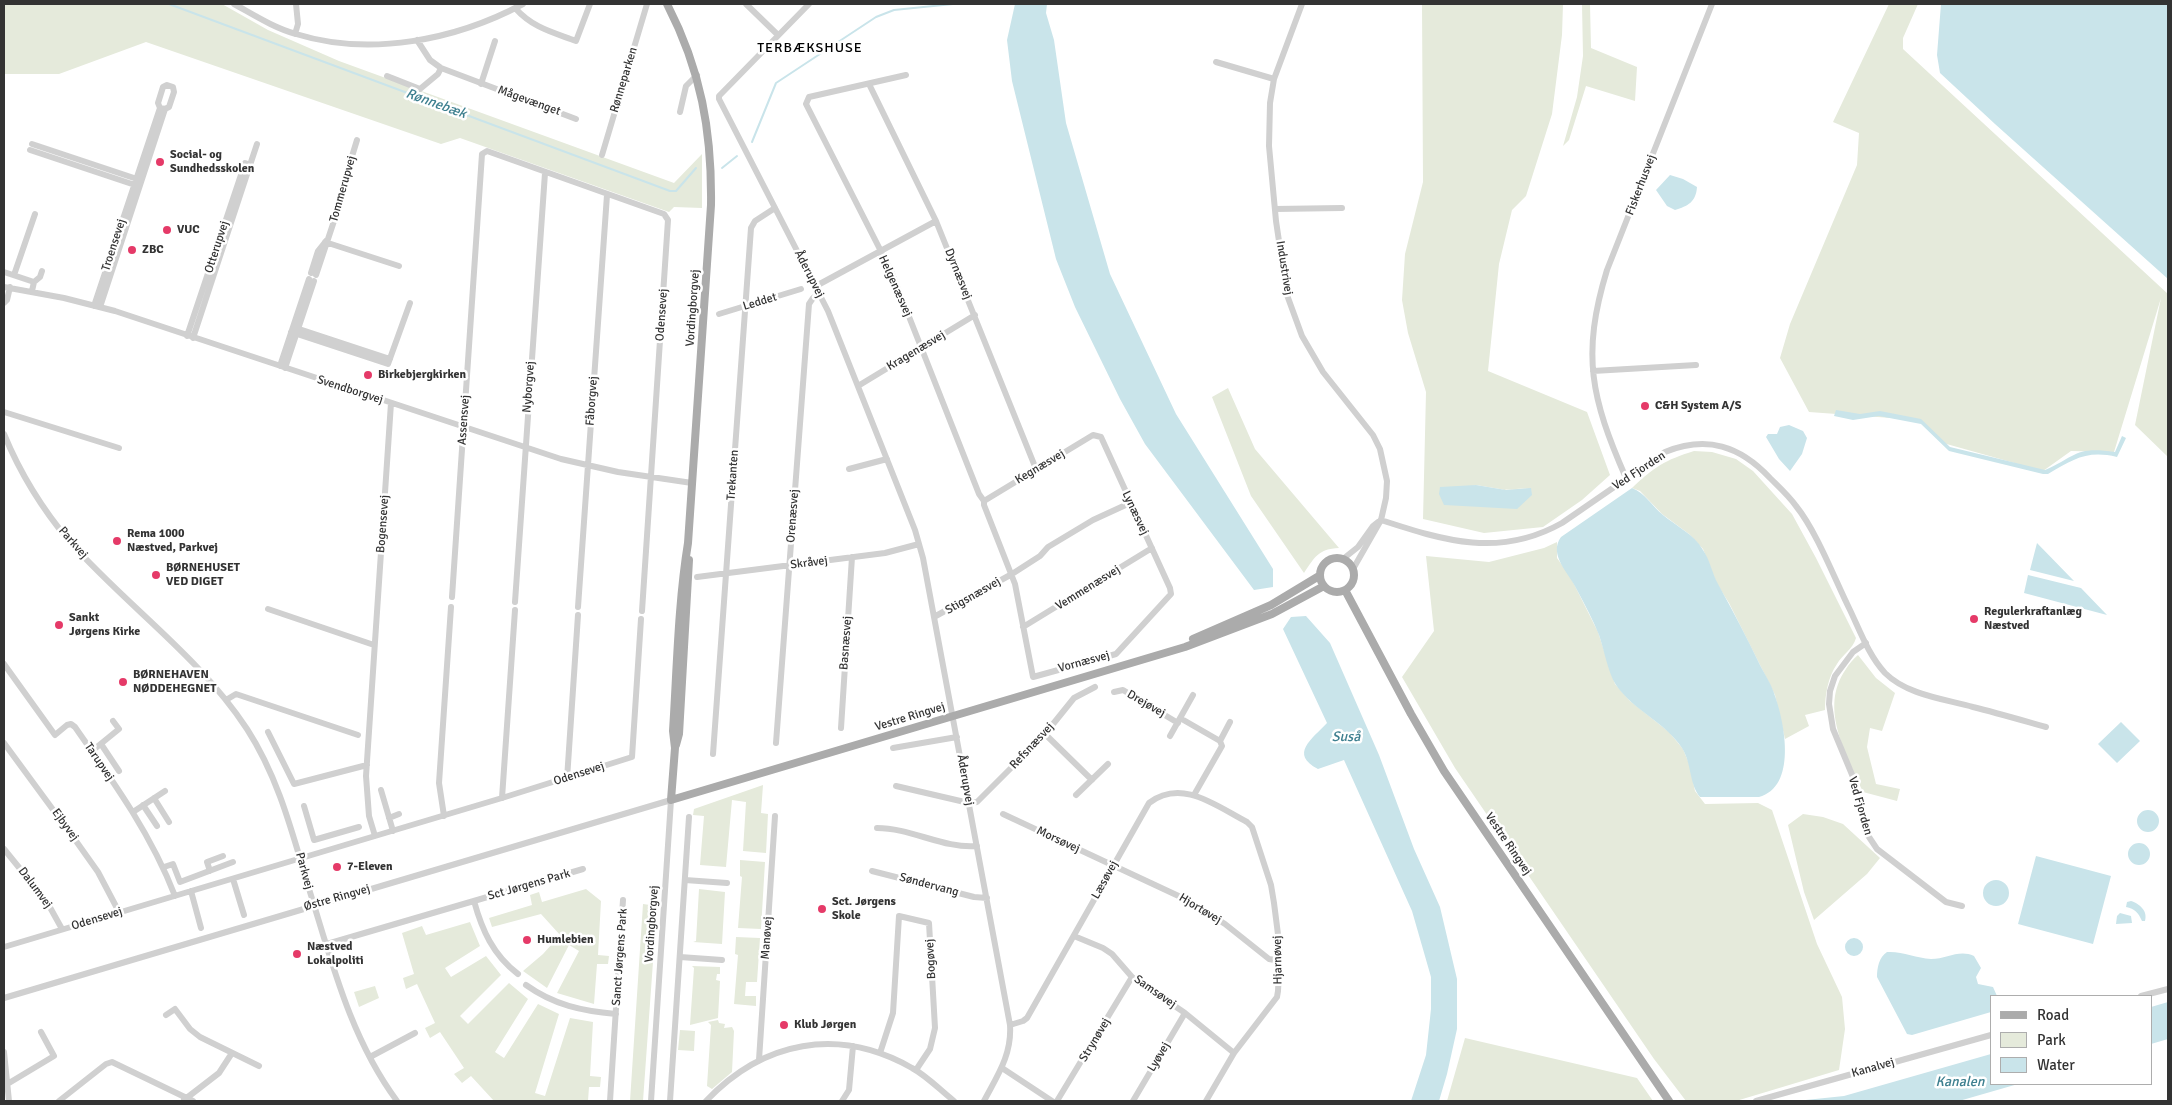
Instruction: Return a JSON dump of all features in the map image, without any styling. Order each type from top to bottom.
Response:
[{"type":"main road","name":"Vordingborgvej","points":[[666,4],[680,30],[697,75],[709,137],[711,206],[688,543],[689,574],[679,734],[675,748],[671,800]]},
{"type":"main road","points":[[1332,558],[1343,559],[1353,569],[1354,579],[1345,590],[1331,592],[1324,586],[1319,576],[1322,565],[1332,558]]},
{"type":"main road","name":"Vestre Ringvej","points":[[1154,656],[1256,612],[1319,576]]},
{"type":"main road","name":"Vestre Ringvej","points":[[671,800],[1186,647],[1252,623],[1324,586]]},
{"type":"main road","name":"Vestre Ringvej","points":[[1345,590],[1411,714],[1444,771],[1669,1101]]},
{"type":"street","points":[[234,4],[259,19],[295,34],[325,41],[359,43],[416,40],[460,30],[506,13],[522,4]]},
{"type":"street","points":[[295,34],[298,24],[296,4]]},
{"type":"street","points":[[503,4],[506,13]]},
{"type":"street","points":[[515,8],[527,21],[576,42],[590,4]]},
{"type":"street","name":"Rønneparken","points":[[602,155],[647,4]]},
{"type":"street","points":[[746,4],[778,35],[809,4]]},
{"type":"street","name":"Industrivej","points":[[1302,4],[1274,79],[1270,103],[1269,146],[1275,209],[1287,295],[1302,336],[1323,372],[1369,428],[1380,449],[1387,481],[1386,498],[1381,520],[1353,569]]},
{"type":"street","name":"Fiskerhusvej","points":[[1626,478],[1607,434],[1595,392],[1593,371],[1594,325],[1598,302],[1607,270],[1712,4]]},
{"type":"street","name":"Åderupvej","points":[[778,35],[719,96],[816,286],[858,386],[919,544],[935,620],[1010,1025],[1010,1046],[1002,1068],[984,1101]]},
{"type":"street","name":"Mågevænget","points":[[416,40],[430,60],[441,68],[576,119]]},
{"type":"street","name":"Mågevænget","points":[[481,84],[495,41]]},
{"type":"street","points":[[1216,62],[1274,79]]},
{"type":"street","points":[[387,76],[420,89],[438,74],[441,68]]},
{"type":"street","points":[[680,112],[686,86],[697,75]]},
{"type":"street","name":"Helgenæsvej","points":[[906,75],[809,97],[806,104],[890,271],[979,494],[984,501],[1012,574],[1033,676]]},
{"type":"street","name":"Dyrnæsvej","points":[[868,84],[936,221],[1036,468]]},
{"type":"street","name":"Troensevej","points":[[97,307],[162,108]]},
{"type":"street","name":"Tommerupvej","points":[[283,367],[312,277],[318,251],[327,241],[346,185],[346,176],[357,140]]},
{"type":"street","name":"Otterupvej","points":[[190,337],[247,164],[257,144]]},
{"type":"street","points":[[31,147],[138,183]]},
{"type":"street","name":"Odensevej","points":[[482,154],[487,151],[664,214],[668,220],[642,611]]},
{"type":"street","name":"Assensvej","points":[[452,597],[482,154]]},
{"type":"street","name":"Nyborgvej","points":[[515,602],[545,173]]},
{"type":"street","name":"Fåborgvej","points":[[567,779],[607,195]]},
{"type":"street","name":"Trekanten","points":[[713,754],[751,228],[755,221],[775,208]]},
{"type":"street","points":[[1275,209],[1342,208]]},
{"type":"street","points":[[14,275],[35,214]]},
{"type":"street","points":[[816,286],[936,221]]},
{"type":"street","points":[[327,241],[399,266]]},
{"type":"street","points":[[32,291],[34,282],[40,278],[42,271]]},
{"type":"street","points":[[4,272],[34,282]]},
{"type":"street","name":"Svendborgvej","points":[[4,302],[7,300],[7,287],[32,291],[97,307],[525,448],[588,465],[651,478],[692,483]]},
{"type":"street","name":"Leddet","points":[[720,314],[801,290]]},
{"type":"street","name":"Orenæsvej","points":[[776,742],[809,304],[819,294]]},
{"type":"street","points":[[295,330],[389,361],[410,303]]},
{"type":"street","name":"Kragenæsvej","points":[[858,386],[975,315]]},
{"type":"street","points":[[1593,371],[1696,365]]},
{"type":"street","name":"Bogensevej","points":[[376,836],[369,816],[366,796],[366,765],[391,403]]},
{"type":"street","points":[[4,412],[119,448]]},
{"type":"street","name":"Parkvej","points":[[4,434],[14,457],[33,490],[69,541],[184,654],[226,700],[266,762],[289,818],[314,905],[355,1029],[370,1058],[397,1101]]},
{"type":"street","name":"Kegnæsvej","points":[[984,501],[1036,468],[1096,435]]},
{"type":"street","name":"Lynæsvej","points":[[1096,435],[1101,437],[1170,588],[1171,594]]},
{"type":"street","name":"Ved Fjorden","points":[[1381,520],[1429,536],[1452,541],[1499,544],[1520,540],[1550,530],[1562,523],[1665,452],[1699,443],[1718,445],[1739,453],[1759,466],[1797,506],[1810,528],[1866,643],[1886,674],[1913,691],[2046,727]]},
{"type":"street","points":[[849,469],[887,459]]},
{"type":"street","points":[[1012,574],[1040,556],[1048,547],[1093,520],[1130,503]]},
{"type":"street","points":[[1343,559],[1358,547],[1373,526],[1381,520]]},
{"type":"street","name":"Skråvej","points":[[697,577],[885,553],[919,544]]},
{"type":"street","name":"Vemmenæsvej","points":[[1023,627],[1152,548]]},
{"type":"street","name":"Basnæsvej","points":[[841,728],[852,557]]},
{"type":"street","name":"Stigsnæsvej","points":[[935,620],[1012,574]]},
{"type":"street","name":"Vornæsvej","points":[[1033,676],[1116,654],[1171,594]]},
{"type":"street","points":[[444,816],[439,783],[451,607]]},
{"type":"street","points":[[268,609],[374,645]]},
{"type":"street","points":[[502,798],[515,610]]},
{"type":"street","name":"Odensevej","points":[[4,947],[567,779],[632,757],[641,619]]},
{"type":"street","name":"Ved Fjorden","points":[[1866,643],[1853,652],[1835,676],[1830,691],[1829,704],[1833,729],[1853,777],[1865,831],[1871,842],[1884,855],[1946,902],[1962,906]]},
{"type":"street","name":"Tarupvej","points":[[4,664],[54,734],[66,725],[71,724],[92,750],[133,812],[164,867],[175,896]]},
{"type":"street","name":"Refsnæsvej","points":[[969,803],[977,802],[1046,734],[1074,698],[1094,687]]},
{"type":"street","name":"Drejøvej","points":[[1114,692],[1123,690],[1220,741]]},
{"type":"street","points":[[226,700],[236,694],[358,735]]},
{"type":"street","name":"Drejøvej","points":[[1170,736],[1193,694]]},
{"type":"street","points":[[92,750],[119,729],[113,722]]},
{"type":"street","points":[[1194,795],[1222,746],[1220,741],[1230,722]]},
{"type":"street","points":[[268,732],[294,784],[366,765]]},
{"type":"street","points":[[1046,734],[1092,780]]},
{"type":"street","points":[[893,748],[957,737]]},
{"type":"street","name":"Ejbyvej","points":[[4,743],[82,848],[98,872],[119,912]]},
{"type":"street","points":[[101,744],[120,771]]},
{"type":"street","points":[[1076,795],[1108,764]]},
{"type":"street","points":[[896,786],[969,803]]},
{"type":"street","points":[[381,790],[393,831]]},
{"type":"street","points":[[133,812],[165,791]]},
{"type":"street","name":"Læsøvej","points":[[1010,1025],[1019,1023],[1027,1018],[1149,804],[1156,798],[1174,792],[1194,795],[1229,813]]},
{"type":"street","points":[[154,798],[170,822]]},
{"type":"street","name":"Østre Ringvej","points":[[4,998],[671,800]]},
{"type":"street","name":"Vordingborgvej","points":[[651,1101],[671,800]]},
{"type":"street","points":[[143,805],[157,826]]},
{"type":"street","points":[[304,806],[314,840],[359,827]]},
{"type":"street","name":"Hjarnøvej","points":[[1206,1101],[1234,1053],[1277,997],[1280,961],[1271,885],[1252,827],[1229,813]]},
{"type":"street","points":[[389,818],[399,814]]},
{"type":"street","name":"Morsøvej","points":[[1003,814],[1114,866]]},
{"type":"street","name":"Manøvej","points":[[759,1060],[775,816]]},
{"type":"street","points":[[670,1101],[689,817]]},
{"type":"street","points":[[877,828],[900,830],[965,847],[977,846]]},
{"type":"street","points":[[338,833],[341,846]]},
{"type":"street","name":"Dalumvej","points":[[4,849],[47,902],[62,930]]},
{"type":"street","points":[[210,871],[207,862],[224,856]]},
{"type":"street","points":[[164,867],[173,864],[180,882],[233,862]]},
{"type":"street","name":"Hjortøvej","points":[[1114,866],[1195,905],[1225,924],[1269,959],[1280,961]]},
{"type":"street","name":"Sct Jørgens Park","points":[[327,944],[584,869]]},
{"type":"street","name":"Søndervang","points":[[872,871],[974,897],[987,898]]},
{"type":"street","points":[[233,878],[244,915]]},
{"type":"street","points":[[685,880],[727,883]]},
{"type":"street","points":[[191,891],[201,928]]},
{"type":"street","name":"Sanct Jørgens Park","points":[[610,1101],[624,900]]},
{"type":"street","name":"Sct Jørgens Park","points":[[474,901],[480,922],[495,953],[507,966],[518,974]]},
{"type":"street","name":"Bogøvej","points":[[880,1053],[893,1014],[899,916],[930,923],[935,1028],[930,1049],[916,1070]]},
{"type":"street","points":[[377,929],[380,938]]},
{"type":"street","name":"Samsøvej","points":[[1074,936],[1103,948],[1112,954],[1132,977],[1185,1013],[1234,1053]]},
{"type":"street","points":[[680,957],[722,960]]},
{"type":"street","name":"Strynøvej","points":[[1057,1101],[1132,977]]},
{"type":"street","name":"Sanct Jørgens Park","points":[[526,986],[560,1004],[592,1012],[616,1014]]},
{"type":"street","points":[[2146,995],[2168,990]]},
{"type":"street","points":[[166,1015],[175,1008],[195,1033],[259,1066]]},
{"type":"street","name":"Lyøvej","points":[[1133,1101],[1185,1013]]},
{"type":"street","points":[[6,1084],[54,1056],[41,1032]]},
{"type":"street","points":[[370,1058],[415,1032]]},
{"type":"street","name":"Kanalvej","points":[[1756,1101],[1990,1035]]},
{"type":"street","points":[[706,1101],[733,1077],[759,1060],[779,1051],[800,1046],[824,1044],[853,1046],[880,1053],[916,1070],[954,1101]]},
{"type":"street","points":[[842,1101],[849,1090],[853,1046]]},
{"type":"street","points":[[4,1052],[9,1101]]},
{"type":"street","points":[[60,1101],[106,1064],[112,1062],[188,1100],[219,1073],[232,1053]]},
{"type":"street","points":[[1002,1068],[1052,1101]]},
{"type":"green space","points":[[4,4],[222,4],[268,30],[339,61],[674,183],[702,154],[702,208],[674,207],[669,212],[460,138],[441,144],[146,42],[59,74],[4,74]]},
{"type":"green space","points":[[1422,4],[1563,4],[1562,35],[1552,114],[1526,196],[1512,210],[1499,264],[1488,371],[1587,412],[1610,475],[1582,500],[1543,527],[1484,533],[1423,519],[1426,392],[1408,333],[1402,300],[1405,254],[1423,182]],"holes":[[[1476,485],[1504,490],[1439,494]]]},
{"type":"green space","points":[[1582,4],[1590,4],[1591,48],[1637,67],[1635,101],[1586,86],[1569,140],[1563,146],[1577,97],[1583,56]]},
{"type":"green space","points":[[1889,4],[1918,4],[1903,38],[1903,49],[2168,294],[2168,457],[2135,425],[2161,298],[2114,452],[2071,451],[2043,471],[1943,443],[1919,420],[1809,412],[1780,358],[1790,324],[1857,165],[1859,133],[1833,122]]},
{"type":"green space","points":[[1228,388],[1255,449],[1339,548],[1322,552],[1311,562],[1304,573],[1251,496],[1212,397]]},
{"type":"green space","points":[[1694,451],[1712,452],[1736,459],[1753,471],[1792,514],[1856,638],[1831,675],[1826,692],[1825,710],[1805,715],[1809,726],[1785,739],[1775,695],[1729,603],[1717,584],[1703,549],[1689,534],[1662,514],[1640,491],[1632,488],[1660,465]]},
{"type":"green space","points":[[1557,542],[1557,558],[1570,576],[1598,632],[1615,684],[1630,701],[1669,732],[1683,749],[1690,766],[1695,791],[1705,804],[1758,803],[1772,810],[1817,944],[1842,997],[1845,1029],[1839,1070],[1736,1101],[1686,1101],[1654,1059],[1455,768],[1402,677],[1434,631],[1426,556],[1489,562],[1544,548]]},
{"type":"green space","points":[[1858,655],[1876,678],[1895,693],[1882,731],[1870,728],[1867,747],[1876,784],[1900,789],[1897,801],[1863,792],[1838,731],[1835,700],[1838,684],[1848,665]]},
{"type":"green space","points":[[763,785],[761,813],[768,814],[766,853],[743,851],[746,802],[732,800],[726,867],[700,865],[704,816],[693,815],[694,809]]},
{"type":"green space","points":[[1803,814],[1823,817],[1843,824],[1880,858],[1867,874],[1814,920],[1804,892],[1788,825]]},
{"type":"green space","points":[[740,860],[765,862],[761,929],[738,928],[742,877],[740,876]]},
{"type":"green space","points":[[586,889],[601,901],[598,955],[609,956],[608,964],[597,964],[594,1004],[557,993],[579,951],[569,945],[547,988],[523,971],[543,954],[560,935],[541,914],[492,927],[489,918],[532,905],[530,895],[539,892],[542,902]]},
{"type":"green space","points":[[699,889],[725,892],[722,944],[693,942],[696,941]]},
{"type":"green space","points":[[643,904],[657,906],[643,1101],[630,1101]]},
{"type":"green space","points":[[470,922],[480,946],[445,968],[451,977],[486,956],[501,975],[460,1016],[468,1024],[509,983],[528,999],[495,1052],[504,1058],[538,1004],[559,1014],[535,1093],[545,1096],[570,1018],[593,1022],[590,1076],[601,1077],[600,1087],[589,1087],[588,1101],[494,1101],[471,1076],[462,1083],[454,1074],[464,1068],[440,1032],[430,1038],[425,1028],[435,1023],[417,984],[406,989],[403,978],[414,974],[402,933],[422,926],[426,935]]},
{"type":"green space","points":[[736,937],[760,938],[757,982],[746,982],[745,996],[756,996],[756,1006],[734,1004],[738,955],[735,954]]},
{"type":"green space","points":[[692,966],[720,967],[720,974],[717,974],[716,980],[720,981],[718,1018],[690,1025],[694,968]]},
{"type":"green space","points":[[375,986],[379,998],[359,1007],[354,992]]},
{"type":"green space","points":[[718,1020],[719,1023],[725,1024],[724,1028],[732,1027],[734,1031],[732,1072],[712,1089],[707,1086],[711,1025],[708,1022]]},
{"type":"green space","points":[[680,1030],[695,1031],[694,1051],[678,1050]]},
{"type":"green space","points":[[1465,1038],[1637,1078],[1653,1101],[1447,1101]]},
{"type":"water","points":[[1015,4],[1047,4],[1046,13],[1054,40],[1066,123],[1110,274],[1176,414],[1273,569],[1273,587],[1254,590],[1145,444],[1120,399],[1075,307],[1056,259],[1012,81],[1007,40]]},
{"type":"water","points":[[1941,4],[2168,4],[2168,279],[1940,73],[1937,55]]},
{"type":"water","points":[[1670,175],[1683,179],[1697,187],[1693,200],[1684,207],[1675,210],[1667,206],[1656,190]]},
{"type":"water","points":[[1836,410],[1860,414],[1880,411],[1921,419],[1950,447],[2045,470],[2084,451],[2102,450],[2115,452],[2122,436],[2126,438],[2117,457],[2089,455],[2073,460],[2048,474],[2043,474],[1949,451],[1921,424],[1879,416],[1853,420],[1834,416]]},
{"type":"water","points":[[1789,425],[1803,431],[1807,438],[1802,454],[1790,471],[1779,459],[1766,437],[1768,434],[1777,434],[1780,427]]},
{"type":"water","points":[[1476,485],[1506,490],[1531,488],[1532,495],[1517,509],[1444,505],[1439,494],[1440,487]]},
{"type":"water","points":[[1632,488],[1641,493],[1663,515],[1699,544],[1772,688],[1782,722],[1785,753],[1779,781],[1771,791],[1759,797],[1700,797],[1696,792],[1682,748],[1667,731],[1623,694],[1616,685],[1599,635],[1558,557],[1557,550],[1561,537]]},
{"type":"water","points":[[2037,543],[2074,581],[2030,570]]},
{"type":"water","points":[[2028,575],[2081,588],[2107,615],[2024,593]]},
{"type":"water","name":"Suså","points":[[1306,616],[1330,643],[1379,755],[1414,849],[1440,907],[1457,979],[1457,1029],[1439,1101],[1411,1101],[1426,1055],[1431,1009],[1431,977],[1412,911],[1344,760],[1318,769],[1305,758],[1306,746],[1327,723],[1283,629],[1291,617]]},
{"type":"water","points":[[2121,722],[2140,741],[2117,763],[2098,744]]},
{"type":"water","points":[[2144,810],[2152,810],[2159,817],[2159,825],[2152,832],[2144,832],[2137,825],[2137,817]]},
{"type":"water","points":[[2135,843],[2143,843],[2150,850],[2150,858],[2143,865],[2135,865],[2128,858],[2128,850]]},
{"type":"water","points":[[2036,856],[2111,876],[2093,944],[2018,924]]},
{"type":"water","points":[[1996,880],[2005,884],[2009,893],[2005,902],[1996,906],[1987,902],[1983,893],[1987,884]]},
{"type":"water","points":[[2131,901],[2142,908],[2146,917],[2145,921],[2142,921],[2134,910],[2126,907],[2127,902]]},
{"type":"water","points":[[2120,913],[2131,916],[2132,923],[2116,924],[2117,916]]},
{"type":"water","points":[[1854,938],[1860,941],[1863,947],[1860,953],[1854,956],[1848,953],[1845,947],[1848,941]]},
{"type":"water","points":[[1887,952],[1931,959],[1958,954],[1974,956],[1981,968],[1976,977],[1978,984],[1993,987],[1997,995],[1990,995],[1990,1012],[1912,1035],[1907,1034],[1877,977],[1877,970],[1882,957]]},
{"type":"water","points":[[2168,1002],[2168,1039],[2152,1044],[2152,1007]]},
{"type":"water","name":"Kanalen","points":[[1990,1054],[1990,1085],[2015,1085],[1959,1101],[1796,1101],[1844,1096]]},
{"type":"waterway","name":"Rønnebæk","points":[[169,4],[670,191],[676,191],[696,168]]},
{"type":"waterway","name":"Rønnebæk","points":[[752,142],[776,83],[876,17],[894,10],[953,4]]},
{"type":"waterway","name":"Rønnebæk","points":[[722,168],[737,156]]},
{"type":"place","name":"Social- og Sundhedsskolen","points":[[160,162]]},
{"type":"place","name":"VUC","points":[[167,230]]},
{"type":"place","name":"ZBC","points":[[132,250]]},
{"type":"place","name":"Birkebjergkirken","points":[[368,375]]},
{"type":"place","name":"C&H System A/S","points":[[1645,406]]},
{"type":"place","name":"Rema 1000 Næstved, Parkvej","points":[[117,541]]},
{"type":"place","name":"BØRNEHUSET VED DIGET","points":[[156,575]]},
{"type":"place","name":"Regulerkraftanlæg Næstved","points":[[1974,619]]},
{"type":"place","name":"Sankt Jørgens Kirke","points":[[59,625]]},
{"type":"place","name":"BØRNEHAVEN NØDDEHEGNET","points":[[123,682]]},
{"type":"place","name":"7-Eleven","points":[[337,867]]},
{"type":"place","name":"Sct. Jørgens Skole","points":[[822,909]]},
{"type":"place","name":"Humlebien","points":[[527,940]]},
{"type":"place","name":"Næstved Lokalpoliti","points":[[297,954]]},
{"type":"place","name":"Klub Jørgen","points":[[784,1025]]},
{"type":"district","name":"TERBÆKSHUSE","points":[[810,48]]}]
